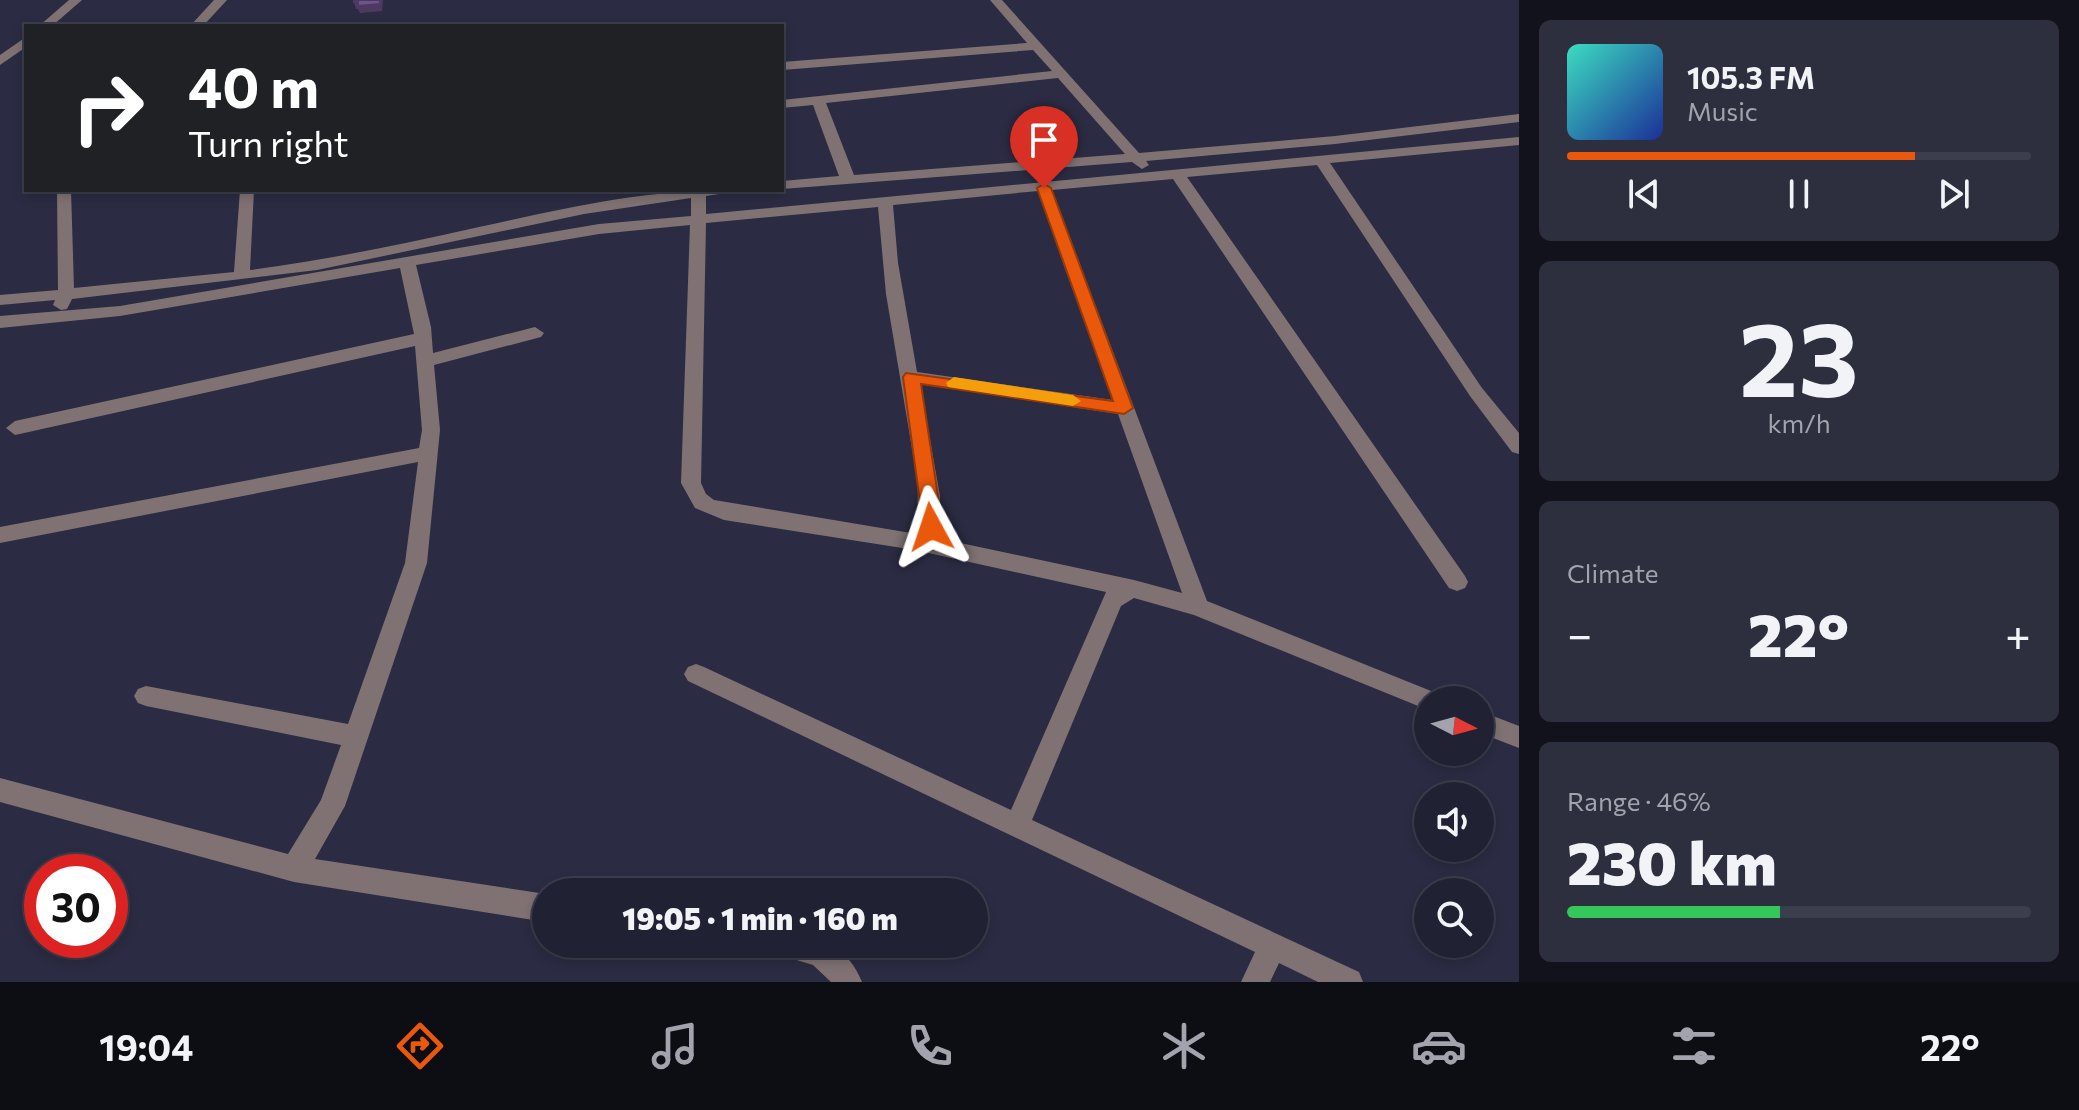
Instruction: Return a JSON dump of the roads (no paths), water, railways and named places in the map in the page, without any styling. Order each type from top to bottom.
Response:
[{"type":"street","points":[[47,24],[76,0]]},
{"type":"street","points":[[198,24],[221,0]]},
{"type":"street","points":[[996,0],[1136,157],[1149,177]]},
{"type":"street","points":[[0,61],[24,43]]},
{"type":"street","points":[[784,66],[1035,46]]},
{"type":"street","points":[[784,104],[1060,74]]},
{"type":"street","points":[[818,100],[848,179]]},
{"type":"street","points":[[784,185],[1136,157],[1448,128],[1519,118]]},
{"type":"street","points":[[0,300],[136,290],[380,260],[407,263],[576,232],[697,219],[1519,141]]},
{"type":"street","points":[[1321,160],[1476,392],[1519,447]]},
{"type":"street","points":[[1177,174],[1457,582]]},
{"type":"street","points":[[1044,188],[1198,607]]},
{"type":"street","points":[[57,318],[66,294],[64,192]]},
{"type":"street","points":[[242,275],[247,192]]},
{"type":"street","points":[[0,322],[120,311],[380,260],[570,205],[699,192],[691,483],[694,496],[706,507],[925,544],[1134,589],[1198,607],[1414,694]]},
{"type":"street","points":[[885,201],[886,236],[912,377],[932,516],[925,544]]},
{"type":"street","points":[[294,869],[332,806],[416,563],[431,430],[423,338],[407,263]]},
{"type":"street","points":[[425,361],[535,333]]},
{"type":"street","points":[[15,428],[423,338]]},
{"type":"street","points":[[912,377],[1124,408]]},
{"type":"street","points":[[0,535],[428,453]]},
{"type":"street","points":[[1017,825],[1112,600],[1121,592],[1134,589]]},
{"type":"street","points":[[696,674],[1349,982]]},
{"type":"street","points":[[146,696],[356,737]]},
{"type":"street","points":[[1494,727],[1519,737]]},
{"type":"street","points":[[0,790],[294,869],[532,906]]},
{"type":"street","points":[[1255,982],[1273,946]]},
{"type":"street","points":[[829,958],[848,982]]}]
